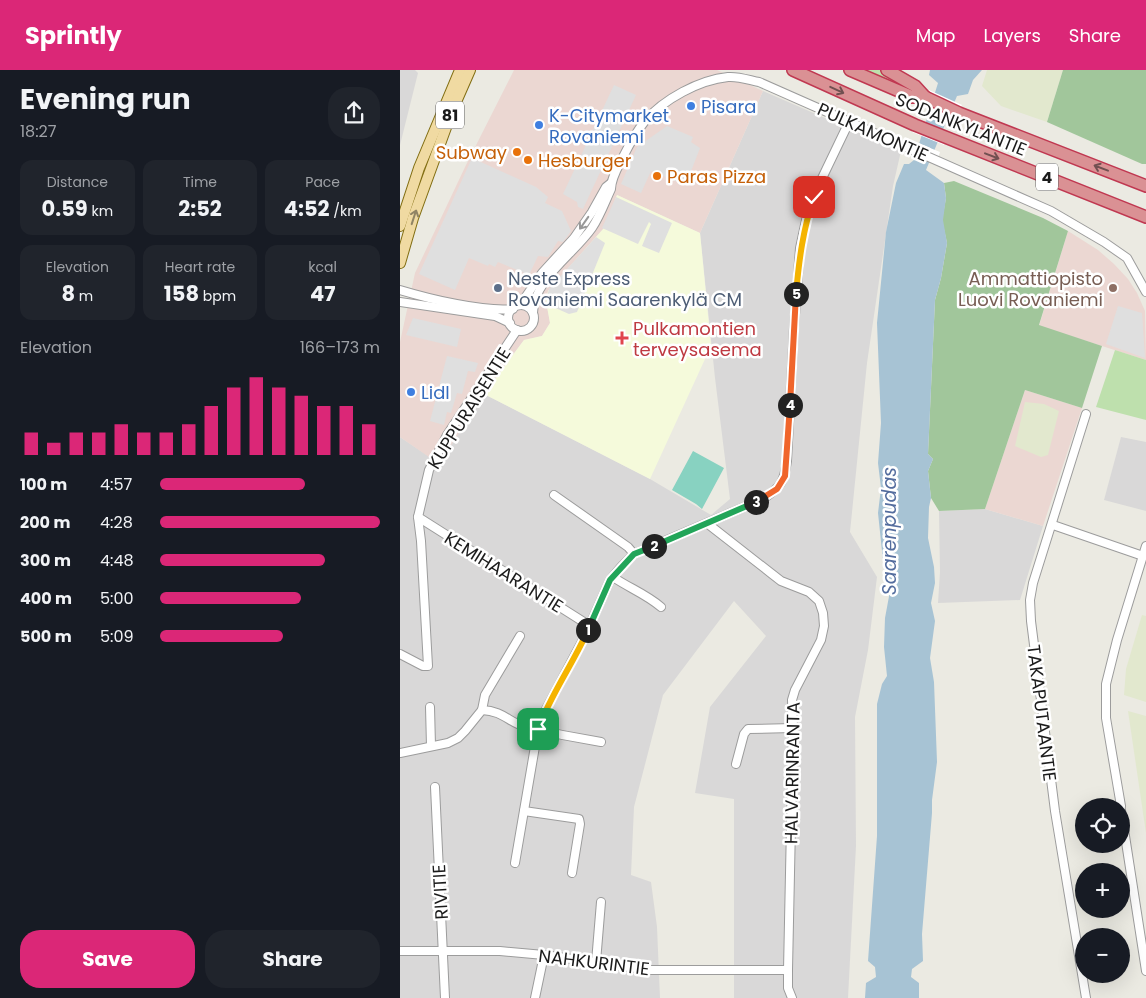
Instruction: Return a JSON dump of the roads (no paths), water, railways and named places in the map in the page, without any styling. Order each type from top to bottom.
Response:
[{"type":"highway","name":"SODANKYLÄNTIE","points":[[792,70],[947,139],[1146,217]]},
{"type":"highway","name":"SODANKYLÄNTIE","points":[[850,70],[913,97],[925,97],[959,113],[1146,186]]},
{"type":"highway","points":[[887,70],[915,86],[925,97]]},
{"type":"main road","name":"81","points":[[400,226],[419,168],[460,70]]},
{"type":"main road","name":"81","points":[[400,263],[413,218],[449,119],[470,70]]},
{"type":"street","name":"PULKAMONTIE","points":[[516,307],[542,273],[574,238],[611,183],[635,136],[648,118],[679,95],[705,83],[730,77],[759,82],[1051,211],[1104,242],[1127,258],[1146,292]]},
{"type":"street","points":[[515,863],[538,729],[544,713],[564,679],[613,577],[634,554],[763,499],[777,489],[785,476],[800,248],[806,220],[814,197],[849,122]]},
{"type":"street","name":"PULKAMONTIE","points":[[533,313],[533,305],[539,289],[592,227],[611,189],[611,183]]},
{"type":"street","points":[[400,290],[439,300],[496,310],[528,307],[533,313],[534,320],[531,326],[523,331],[516,330],[510,323],[495,316],[400,302]]},
{"type":"street","points":[[510,323],[509,316],[516,307]]},
{"type":"street","name":"KUPPURAISENTIE","points":[[400,654],[423,666],[428,666],[418,517],[429,470],[452,428],[516,330]]},
{"type":"street","name":"TAKAPUTAANTIE","points":[[1086,414],[1030,600],[1054,811],[1086,998]]},
{"type":"street","points":[[554,495],[628,547],[634,554]]},
{"type":"street","name":"KEMIHAARANTIE","points":[[418,517],[590,626]]},
{"type":"street","name":"HALVARINRANTA","points":[[708,524],[781,581],[809,592],[819,601],[823,613],[824,626],[821,640],[795,690],[792,700],[788,970],[788,988],[792,998]]},
{"type":"street","points":[[1053,525],[1143,556]]},
{"type":"street","points":[[1119,798],[1106,718],[1106,684],[1117,640],[1146,546]]},
{"type":"street","points":[[613,577],[626,586],[646,595],[661,607]]},
{"type":"street","points":[[400,753],[448,743],[458,738],[482,710],[486,695],[520,636]]},
{"type":"street","points":[[430,707],[432,746]]},
{"type":"street","points":[[482,710],[498,712],[525,727],[600,742]]},
{"type":"street","points":[[736,764],[744,734],[748,729],[793,728]]},
{"type":"street","name":"RIVITIE","points":[[435,786],[445,998]]},
{"type":"street","points":[[524,811],[579,819],[580,824],[572,873]]},
{"type":"street","points":[[1128,853],[1146,971]]},
{"type":"street","points":[[596,962],[601,902]]},
{"type":"street","name":"NAHKURINTIE","points":[[400,952],[500,951],[544,955],[650,970],[788,970]]},
{"type":"street","points":[[535,998],[544,955]]},
{"type":"water","name":"Saarenpudas","points":[[930,70],[982,70],[973,80],[968,94],[957,96],[926,170],[944,183],[946,198],[943,220],[947,243],[935,300],[928,454],[933,459],[928,471],[931,498],[928,538],[935,583],[931,603],[935,621],[930,658],[934,682],[937,762],[932,800],[922,934],[923,961],[912,969],[911,977],[919,983],[919,998],[865,998],[866,983],[876,977],[875,967],[868,961],[877,836],[877,704],[882,684],[887,676],[884,647],[885,618],[890,591],[884,570],[878,513],[881,488],[878,463],[881,423],[877,323],[886,232],[896,183],[904,164],[909,164],[914,160],[938,83],[929,75]]},
{"type":"place","name":"Pisara","points":[[691,106]]},
{"type":"place","name":"K-Citymarket Rovaniemi","points":[[539,125]]},
{"type":"place","name":"Subway","points":[[517,152]]},
{"type":"place","name":"Hesburger","points":[[528,160]]},
{"type":"place","name":"Paras Pizza","points":[[657,176]]},
{"type":"place","name":"Neste Express Rovaniemi Saarenkylä CM","points":[[498,288]]},
{"type":"place","name":"Ammattiopisto Luovi Rovaniemi","points":[[1113,288]]},
{"type":"place","name":"Pulkamontien terveysasema","points":[[622,338]]},
{"type":"place","name":"Lidl","points":[[411,392]]}]
